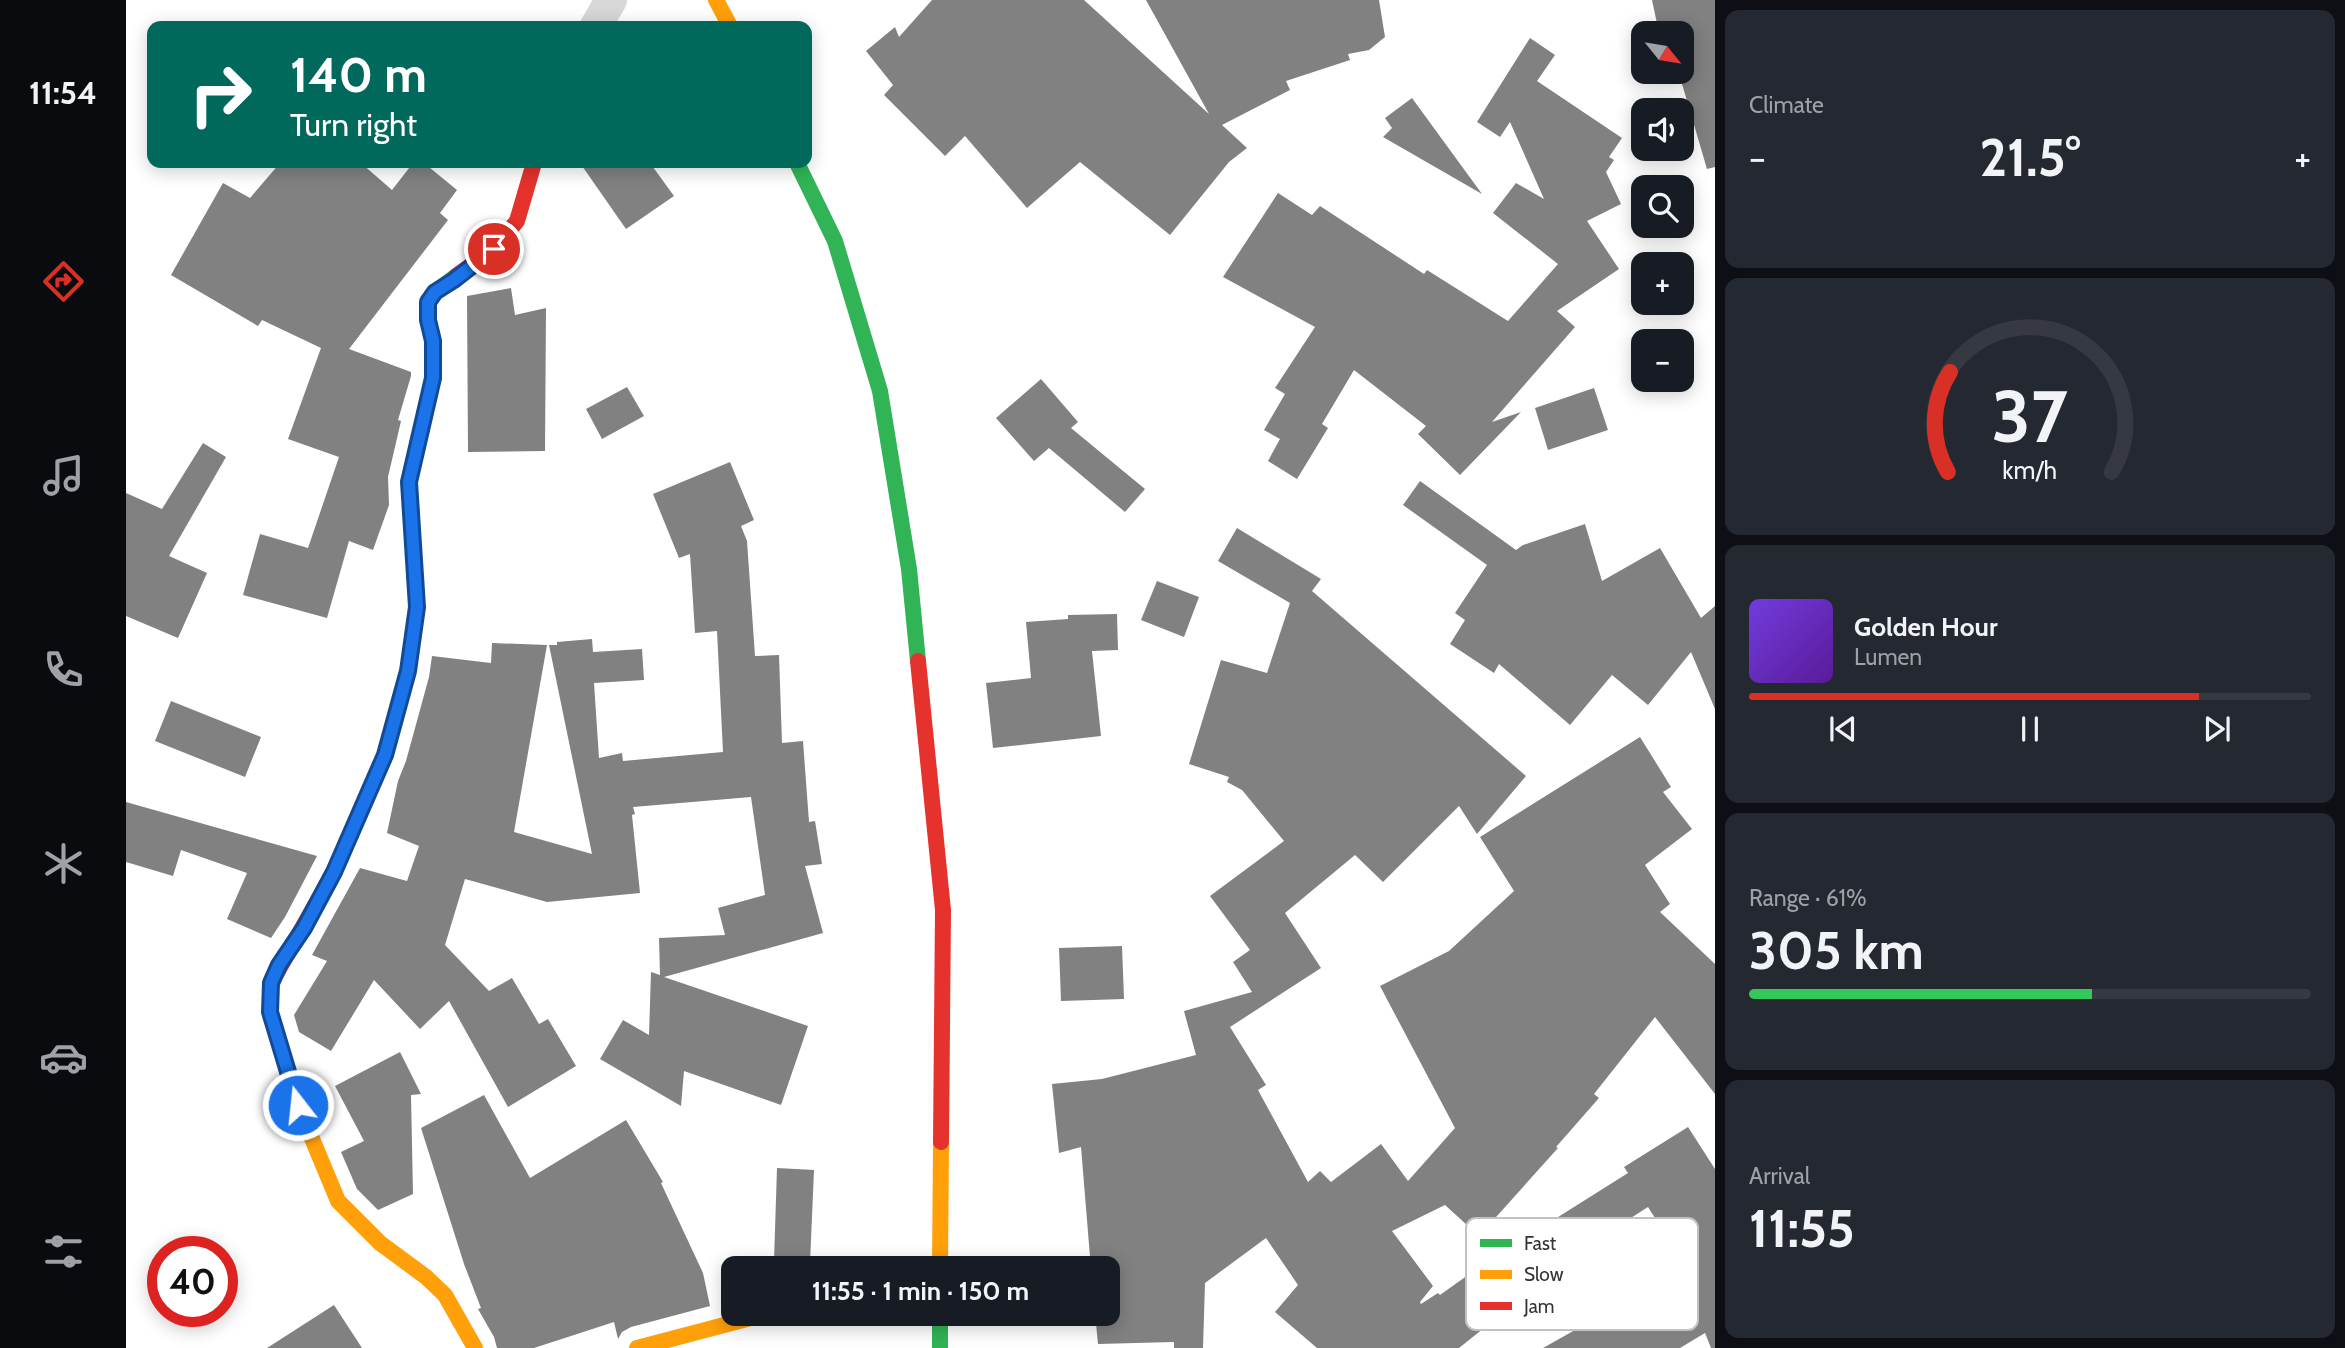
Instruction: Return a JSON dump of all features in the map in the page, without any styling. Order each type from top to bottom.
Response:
[{"type":"street","points":[[599,21],[611,0]]},
{"type":"street","points":[[716,0],[727,21]]},
{"type":"street","points":[[475,1348],[445,1295],[426,1277],[380,1243],[338,1201],[298,1105],[270,1012],[271,983],[334,872],[385,755],[408,671],[417,607],[409,482],[433,378],[433,341],[428,320],[428,302],[435,292],[494,249],[517,221],[533,168]]},
{"type":"street","points":[[799,168],[835,241],[880,391],[909,569],[943,910],[940,1256]]},
{"type":"street","points":[[637,1348],[721,1326]]},
{"type":"street","points":[[940,1326],[940,1348]]},
{"type":"building","points":[[932,0],[1084,0],[1209,114],[1146,0],[1379,0],[1385,37],[1369,50],[1348,54],[1350,60],[1286,81],[1290,90],[1222,125],[1247,148],[1229,162],[1170,235],[1080,162],[1027,208],[965,136],[945,156],[884,95],[893,85],[866,51],[895,27],[899,37]]},
{"type":"building","points":[[1652,0],[1715,0],[1715,167],[1707,169],[1694,125],[1694,98],[1686,98],[1682,84],[1694,84],[1694,21],[1656,21]]},
{"type":"building","points":[[1530,38],[1555,55],[1537,81],[1622,138],[1609,157],[1614,160],[1606,172],[1621,204],[1587,221],[1619,269],[1557,311],[1575,327],[1492,422],[1521,412],[1460,475],[1418,434],[1426,426],[1354,370],[1322,424],[1328,428],[1297,479],[1268,461],[1280,439],[1264,430],[1285,394],[1275,388],[1315,327],[1223,277],[1278,193],[1312,215],[1320,206],[1424,274],[1427,270],[1508,321],[1558,264],[1493,213],[1516,183],[1544,199],[1510,122],[1500,137],[1477,122]]},
{"type":"building","points":[[1412,98],[1482,194],[1383,137],[1392,128],[1385,118]]},
{"type":"building","points":[[276,168],[367,168],[392,190],[409,168],[430,168],[457,190],[440,213],[448,220],[349,349],[411,372],[411,376],[398,420],[401,421],[388,477],[389,505],[373,550],[349,541],[327,618],[243,595],[260,534],[308,548],[339,457],[288,439],[321,348],[262,320],[258,326],[171,275],[223,183],[250,198]]},
{"type":"building","points":[[583,168],[654,168],[674,196],[626,229]]},
{"type":"building","points":[[511,288],[515,315],[546,308],[545,451],[468,452],[467,296]]},
{"type":"building","points":[[1041,379],[1078,422],[1071,428],[1145,489],[1125,512],[1049,448],[1034,461],[996,418]]},
{"type":"building","points":[[627,387],[644,416],[602,439],[586,409]]},
{"type":"building","points":[[1594,388],[1608,430],[1548,450],[1535,408]]},
{"type":"building","points":[[203,443],[226,457],[169,556],[207,573],[178,638],[126,616],[126,493],[162,509]]},
{"type":"building","points":[[730,462],[754,520],[741,526],[747,541],[755,656],[779,655],[782,743],[803,741],[809,822],[815,821],[822,864],[805,866],[823,933],[664,977],[808,1026],[781,1105],[684,1071],[681,1106],[600,1059],[623,1020],[649,1035],[651,972],[660,975],[659,938],[725,935],[718,908],[765,895],[751,797],[633,807],[640,893],[547,902],[465,879],[445,945],[489,991],[512,978],[539,1024],[548,1019],[576,1066],[508,1107],[449,1001],[420,1029],[374,980],[331,1051],[299,1032],[294,1015],[327,961],[312,955],[360,868],[407,881],[419,846],[387,833],[398,781],[429,677],[432,656],[491,663],[492,643],[547,645],[514,832],[592,854],[549,645],[592,639],[593,652],[642,649],[644,680],[594,683],[599,758],[622,753],[623,761],[723,752],[717,631],[695,633],[690,554],[679,558],[653,494]]},
{"type":"building","points":[[1420,481],[1516,550],[1523,545],[1585,524],[1602,581],[1660,548],[1701,618],[1715,606],[1715,709],[1691,652],[1648,705],[1612,675],[1570,725],[1499,664],[1494,673],[1450,644],[1465,620],[1455,613],[1487,565],[1403,505]]},
{"type":"building","points":[[1237,528],[1321,579],[1312,591],[1526,776],[1477,834],[1459,806],[1383,882],[1355,855],[1285,913],[1321,968],[1230,1027],[1266,1085],[1258,1090],[1308,1182],[1320,1171],[1331,1182],[1381,1144],[1408,1181],[1455,1128],[1380,986],[1449,951],[1514,891],[1480,837],[1640,737],[1671,787],[1663,792],[1692,829],[1645,865],[1670,904],[1660,912],[1715,964],[1715,1094],[1655,1017],[1594,1094],[1599,1098],[1495,1218],[1466,1218],[1466,1224],[1445,1205],[1392,1231],[1433,1286],[1421,1304],[1438,1293],[1440,1295],[1466,1276],[1466,1330],[1482,1330],[1459,1348],[1317,1348],[1275,1312],[1298,1285],[1266,1238],[1205,1283],[1203,1348],[1174,1348],[1174,1342],[1098,1344],[1096,1326],[1120,1326],[1120,1256],[1090,1256],[1081,1147],[1059,1153],[1052,1084],[1102,1079],[1196,1055],[1184,1011],[1252,992],[1233,962],[1250,950],[1210,896],[1284,841],[1242,790],[1227,782],[1229,777],[1189,764],[1221,660],[1267,673],[1290,603],[1218,561]]},
{"type":"building","points":[[1157,581],[1199,597],[1184,637],[1141,620]]},
{"type":"building","points":[[1117,614],[1118,650],[1092,651],[1101,736],[993,748],[986,683],[1031,678],[1026,622],[1068,619],[1068,615]]},
{"type":"building","points":[[171,701],[261,737],[245,777],[155,741]]},
{"type":"building","points":[[126,802],[317,856],[271,938],[227,919],[247,873],[181,850],[173,876],[126,862]]},
{"type":"building","points":[[1122,946],[1124,999],[1061,1001],[1059,948]]},
{"type":"building","points":[[400,1052],[421,1094],[411,1095],[413,1194],[378,1210],[357,1189],[341,1152],[364,1141],[335,1086]]},
{"type":"building","points":[[484,1095],[530,1178],[626,1120],[663,1182],[661,1183],[703,1273],[710,1306],[631,1327],[622,1332],[618,1339],[614,1322],[534,1348],[497,1348],[494,1337],[478,1309],[481,1308],[464,1264],[421,1128]]},
{"type":"building","points":[[1688,1127],[1715,1169],[1715,1348],[1711,1348],[1705,1333],[1680,1348],[1543,1348],[1575,1330],[1698,1330],[1698,1218],[1655,1218],[1648,1207],[1631,1218],[1557,1218],[1628,1173],[1624,1167]]},
{"type":"building","points":[[777,1168],[814,1170],[810,1256],[774,1256]]},
{"type":"building","points":[[334,1305],[362,1348],[267,1348]]},
{"type":"traffic: fast","points":[[799,168],[835,241],[880,391],[909,569],[918,661]]},
{"type":"traffic: fast","points":[[415,618],[417,607],[409,482],[433,378],[433,341],[428,320],[428,302],[435,292],[456,276]]},
{"type":"traffic: fast","points":[[940,1326],[940,1348]]},
{"type":"traffic: slow","points":[[716,0],[727,21]]},
{"type":"traffic: slow","points":[[274,1024],[298,1105],[338,1201],[380,1243],[426,1277],[445,1295],[475,1348]]},
{"type":"traffic: slow","points":[[940,1256],[941,1142]]},
{"type":"traffic: slow","points":[[637,1348],[721,1326]]},
{"type":"traffic: jam","points":[[456,276],[494,249],[517,221],[533,168]]},
{"type":"traffic: jam","points":[[274,1024],[270,1012],[271,983],[334,872],[385,755],[408,671],[415,618]]},
{"type":"traffic: jam","points":[[918,661],[943,910],[941,1142]]},
{"type":"route","points":[[298,1105],[270,1012],[271,983],[334,872],[385,755],[408,671],[417,607],[409,482],[433,378],[433,341],[428,320],[428,302],[435,292],[494,249]]}]
